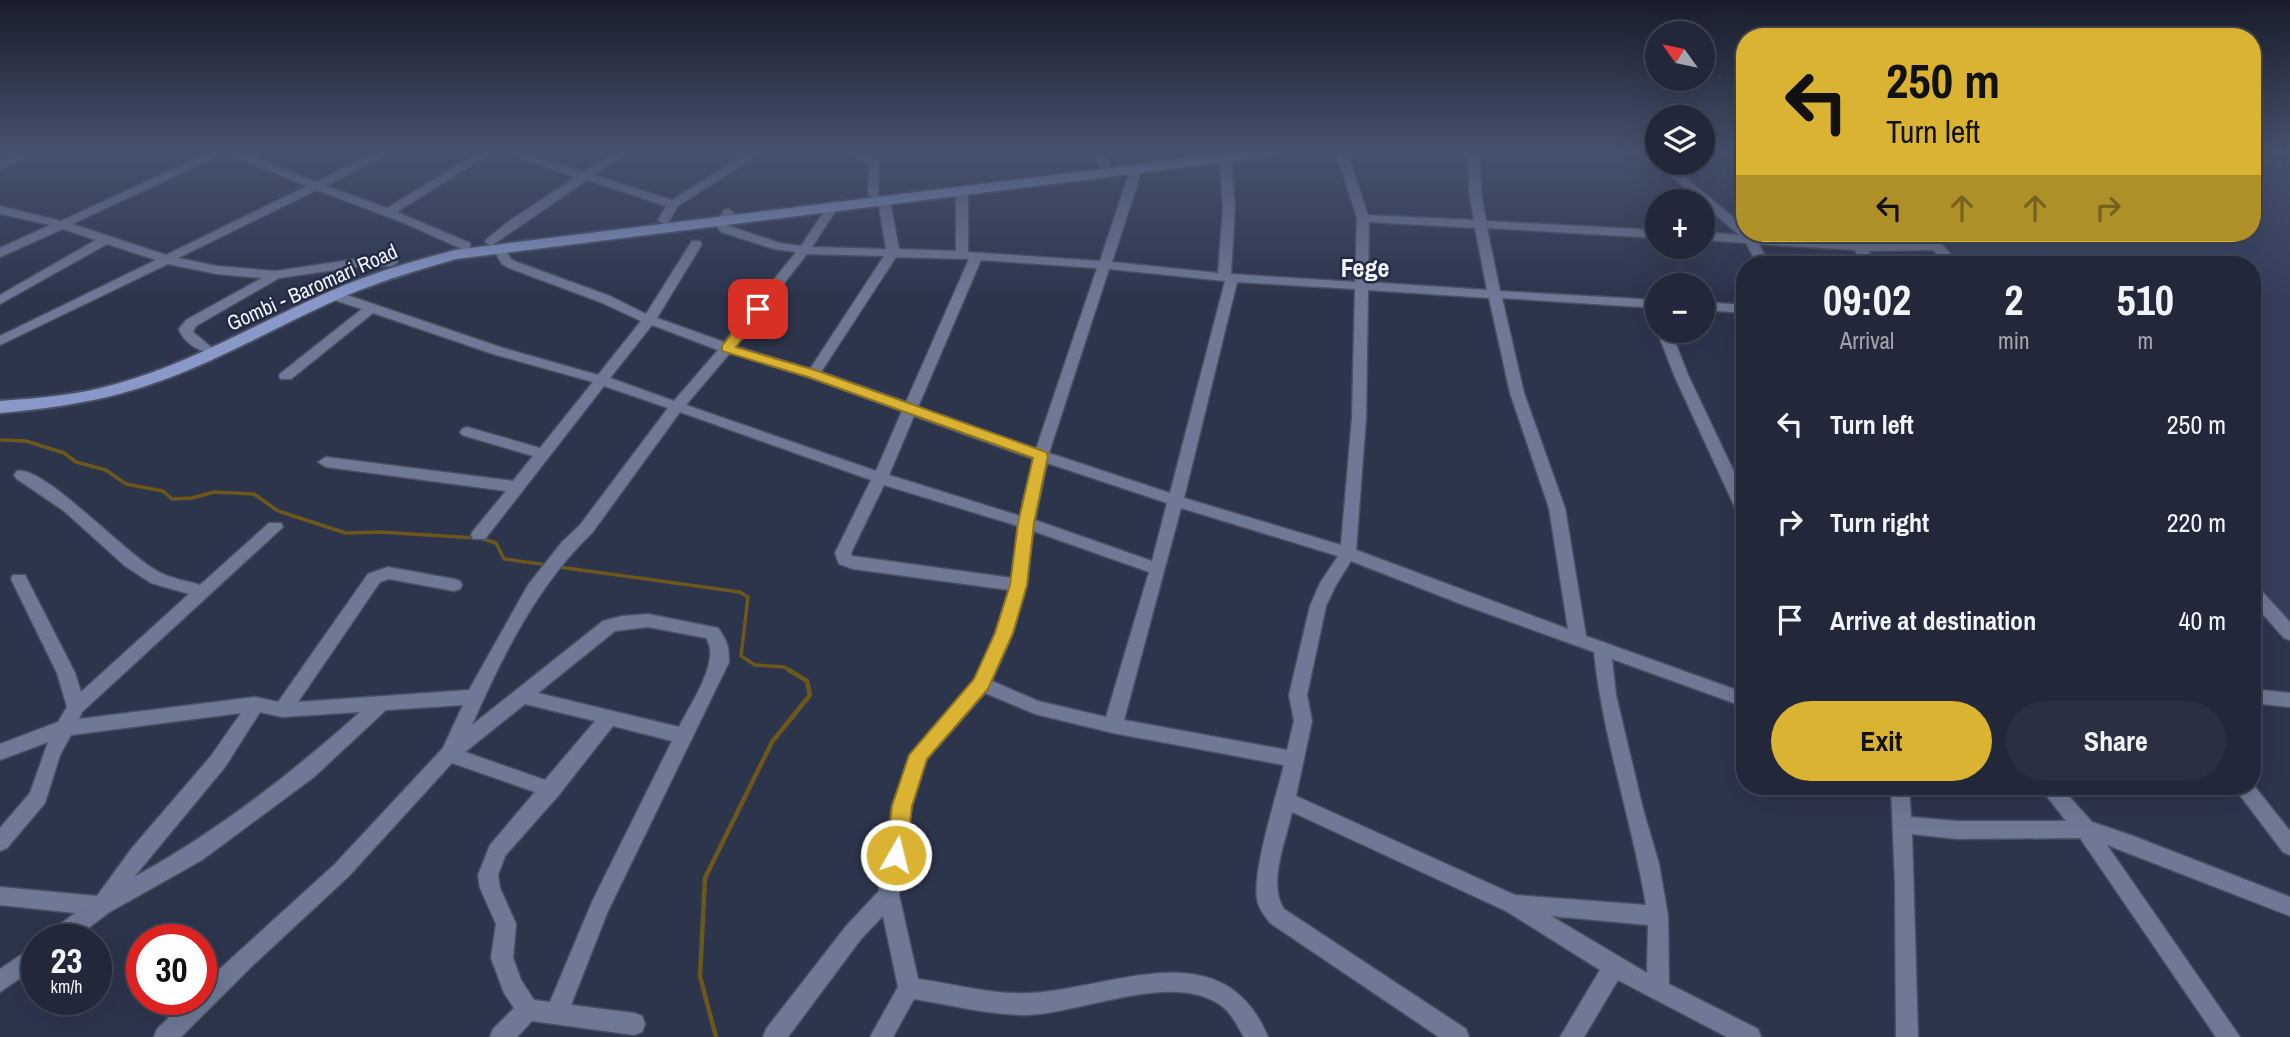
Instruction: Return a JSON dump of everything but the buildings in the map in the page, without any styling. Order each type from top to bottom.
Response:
[{"type":"main road","name":"Gombi - Baromari Road","points":[[0,396],[28,397],[84,390],[142,373],[205,348],[392,262],[466,246],[495,246],[859,200]]},
{"type":"main road","name":"Gombi - Baromari Road","points":[[0,407],[65,403],[132,387],[203,359],[333,295],[404,267],[495,246],[664,220],[833,206],[865,200]]},
{"type":"street","points":[[0,253],[112,200]]},
{"type":"street","points":[[0,341],[288,200]]},
{"type":"street","points":[[352,200],[466,246]]},
{"type":"street","points":[[387,213],[408,200]]},
{"type":"street","points":[[549,200],[516,222],[495,246],[506,261],[605,299],[649,320],[727,348],[813,374],[1041,456],[1174,500],[1348,553],[1602,650],[1736,697]]},
{"type":"street","points":[[662,200],[673,204]]},
{"type":"street","points":[[664,220],[673,204],[679,200]]},
{"type":"street","points":[[813,374],[893,252],[880,200]]},
{"type":"street","points":[[962,200],[962,255]]},
{"type":"street","points":[[881,1037],[909,988],[889,895],[902,806],[919,755],[982,684],[1004,633],[1018,585],[1026,523],[1041,456],[1126,200]]},
{"type":"street","points":[[1112,726],[1158,569],[1228,278],[1230,200]]},
{"type":"street","points":[[1357,200],[1363,218],[1363,285],[1359,418],[1348,553],[1328,583],[1318,606],[1298,695],[1303,721],[1267,879],[1267,901],[1277,916],[1458,1037]]},
{"type":"street","points":[[1477,200],[1517,393],[1557,508],[1578,640]]},
{"type":"street","points":[[1706,200],[1736,226]]},
{"type":"street","points":[[449,754],[476,697],[534,589],[586,529],[638,454],[727,348],[804,250],[833,206]]},
{"type":"street","points":[[0,210],[60,224],[168,260],[218,270],[276,275],[356,263],[392,262]]},
{"type":"street","points":[[727,216],[721,225],[725,229],[778,246],[804,250],[962,255],[1104,265],[1228,278],[1495,293],[1645,306]]},
{"type":"street","points":[[1363,218],[1645,233]]},
{"type":"street","points":[[1715,237],[1736,237]]},
{"type":"street","points":[[0,300],[107,239]]},
{"type":"street","points":[[1798,242],[1858,247],[1937,246]]},
{"type":"street","points":[[1933,242],[1946,256]]},
{"type":"street","points":[[479,535],[541,453],[649,320],[696,244]]},
{"type":"street","points":[[1858,247],[1866,256]]},
{"type":"street","points":[[977,256],[912,409],[843,553],[845,560],[916,573],[1018,585]]},
{"type":"street","points":[[205,348],[187,334],[186,329],[191,323],[276,275]]},
{"type":"street","points":[[333,295],[498,351],[602,380],[880,478],[1026,523],[1158,569]]},
{"type":"street","points":[[1715,307],[1736,308]]},
{"type":"street","points":[[286,376],[370,309]]},
{"type":"street","points":[[1669,343],[1736,493]]},
{"type":"street","points":[[467,432],[541,453]]},
{"type":"street","points":[[326,462],[516,487]]},
{"type":"street","points":[[22,475],[70,507],[131,562],[156,579],[201,591]]},
{"type":"street","points":[[0,842],[38,797],[51,754],[76,707],[172,621],[201,591],[275,527]]},
{"type":"street","points":[[282,710],[374,578],[388,573],[454,585]]},
{"type":"street","points":[[19,579],[66,673],[76,707]]},
{"type":"street","points":[[2261,601],[2290,632]]},
{"type":"street","points":[[165,1037],[243,960],[342,870],[449,754],[609,626],[627,618],[642,619],[712,633],[720,644],[720,662],[599,909],[556,1015]]},
{"type":"street","points":[[1602,650],[1607,695],[1633,809],[1649,863],[1658,916],[1658,988]]},
{"type":"street","points":[[982,684],[1035,707],[1112,726],[1295,759]]},
{"type":"street","points":[[523,696],[682,736]]},
{"type":"street","points":[[0,752],[64,728],[255,704],[282,710],[476,697]]},
{"type":"street","points":[[2261,697],[2290,700]]},
{"type":"street","points":[[78,924],[102,906],[195,854],[307,771],[382,703]]},
{"type":"street","points":[[102,906],[144,848],[211,771],[243,727],[255,704]]},
{"type":"street","points":[[609,718],[551,790],[497,850],[488,875],[490,888],[506,924],[502,958],[512,986],[528,1010],[634,1024]]},
{"type":"street","points":[[449,754],[551,790]]},
{"type":"street","points":[[1900,795],[1905,882],[1907,1037]]},
{"type":"street","points":[[2057,795],[2085,829],[2228,1037]]},
{"type":"street","points":[[2250,795],[2290,846]]},
{"type":"street","points":[[1285,800],[1513,904],[1614,967],[1750,1037]]},
{"type":"street","points":[[1901,824],[1957,830],[2085,829],[2126,842],[2290,907]]},
{"type":"street","points":[[774,1037],[854,932],[889,895]]},
{"type":"street","points":[[0,897],[102,906]]},
{"type":"street","points":[[1513,904],[1658,916]]},
{"type":"street","points":[[0,982],[21,966]]},
{"type":"street","points":[[1571,1037],[1614,967]]},
{"type":"street","points":[[909,988],[1024,1004],[1059,1002],[1122,988],[1185,981],[1209,988],[1231,1000],[1257,1037]]},
{"type":"street","points":[[501,1037],[528,1010]]},
{"type":"shaded area","points":[[2261,200],[2290,200],[2290,621],[2261,590],[2261,256],[1954,256],[1940,242],[2261,242]]},
{"type":"waterway","points":[[0,440],[26,441],[64,453],[76,462],[106,470],[126,484],[163,491],[172,499],[192,498],[214,492],[254,494],[278,511],[346,533],[380,532],[476,538]]},
{"type":"waterway","points":[[483,539],[496,543],[504,559],[548,565]]},
{"type":"waterway","points":[[559,567],[740,592],[748,597],[741,656],[755,665],[784,667],[792,672]]},
{"type":"waterway","points":[[716,1037],[700,976],[705,878],[772,742],[810,695],[807,681],[789,670]]},
{"type":"district","name":"Fege","points":[[1365,267]]},
{"type":"route","points":[[758,309],[727,348],[813,374],[1041,456],[1026,523],[1018,585],[1004,633],[982,684],[919,755],[902,806],[896,855]]}]
